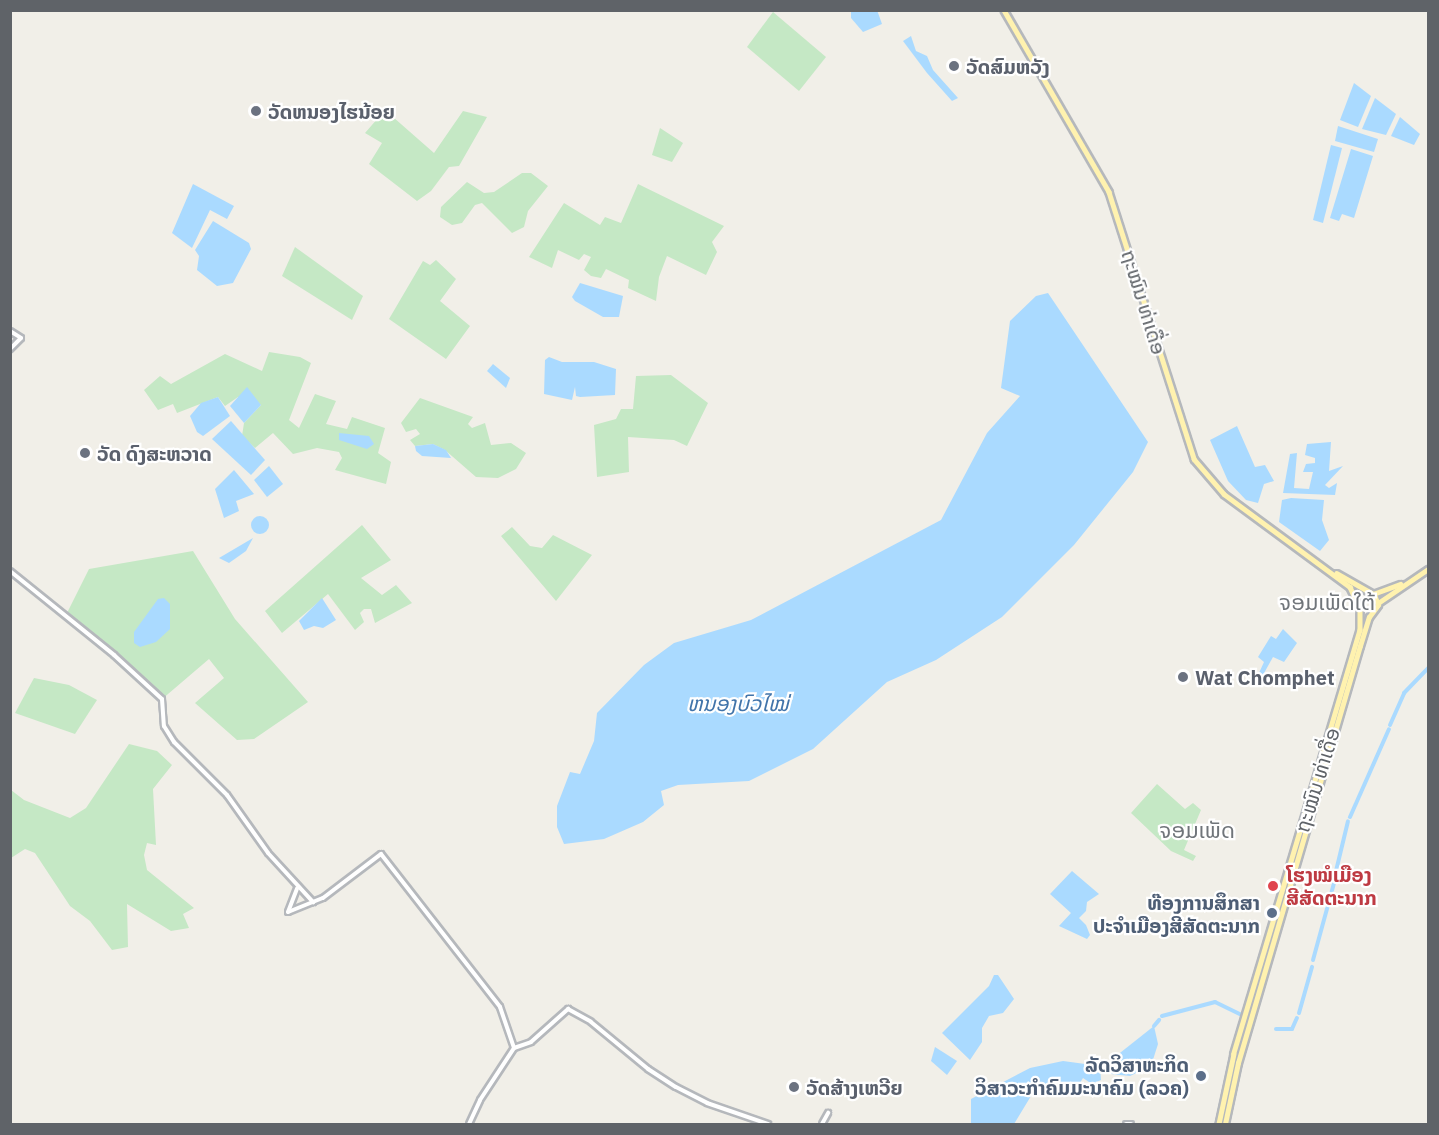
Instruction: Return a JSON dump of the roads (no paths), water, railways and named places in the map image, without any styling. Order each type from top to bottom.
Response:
[{"type":"main road","name":"ຖະໝົນ ທ່າເດື່ອ","points":[[1004,10],[1109,192],[1194,459],[1224,494],[1350,587],[1359,602],[1360,630],[1238,1063],[1225,1125]]},
{"type":"main road","name":"ຖະໝົນ ທ່າເດື່ອ","points":[[1317,561],[1370,594]]},
{"type":"main road","points":[[1359,602],[1370,594],[1405,582],[1428,569]]},
{"type":"main road","name":"ຖະໝົນ ທ່າເດື່ອ","points":[[1219,1125],[1234,1054],[1275,930],[1372,612],[1378,603],[1405,582]]},
{"type":"main road","points":[[1370,594],[1378,603]]},
{"type":"main road","points":[[1360,608],[1372,612]]},
{"type":"street","points":[[10,332],[21,338],[10,349]]},
{"type":"street","points":[[10,571],[162,699],[164,726],[174,742],[227,795],[297,889],[313,902]]},
{"type":"street","points":[[297,889],[288,912],[313,902],[381,854],[500,1007],[514,1048]]},
{"type":"street","points":[[469,1125],[480,1100],[514,1048],[531,1042],[568,1009],[575,1010],[648,1070],[676,1087],[707,1103],[768,1125]]},
{"type":"street","points":[[822,1125],[828,1113]]},
{"type":"street","points":[[1126,1125],[1131,1125]]},
{"type":"water","points":[[877,10],[882,24],[863,32],[851,18],[851,11]]},
{"type":"water","points":[[911,36],[916,51],[927,56],[933,70],[958,98],[952,101],[927,73],[903,41]]},
{"type":"water","points":[[1354,83],[1371,96],[1358,127],[1340,120]]},
{"type":"water","points":[[1375,98],[1396,114],[1386,135],[1362,129]]},
{"type":"water","points":[[1400,117],[1420,134],[1414,145],[1391,136]]},
{"type":"water","points":[[1338,126],[1378,139],[1374,152],[1335,141]]},
{"type":"water","points":[[1331,145],[1342,148],[1323,223],[1313,220]]},
{"type":"water","points":[[1351,149],[1373,156],[1354,218],[1342,214],[1339,221],[1330,218]]},
{"type":"water","points":[[193,184],[234,206],[227,219],[210,210],[192,248],[172,233]]},
{"type":"water","points":[[213,221],[249,243],[251,249],[233,283],[217,286],[197,270],[199,256],[195,250]]},
{"type":"water","points":[[580,283],[623,296],[619,317],[603,317],[575,301],[572,297]]},
{"type":"water","name":"ຫນອງບົວໄໝ່","points":[[1048,293],[1148,442],[1133,472],[1074,545],[1002,617],[936,660],[887,682],[813,749],[749,781],[678,785],[661,791],[664,805],[643,822],[604,839],[564,844],[557,827],[557,806],[570,772],[580,774],[594,741],[597,713],[644,665],[674,643],[751,620],[941,520],[987,433],[1020,396],[1001,388],[1010,321],[1036,296]]},
{"type":"water","points":[[549,357],[562,362],[594,362],[616,369],[615,395],[580,397],[576,396],[575,387],[572,400],[544,394],[545,360]]},
{"type":"water","points":[[493,364],[510,378],[506,388],[487,371]]},
{"type":"water","points":[[247,387],[261,405],[244,423],[230,406]]},
{"type":"water","points":[[218,397],[230,416],[203,436],[197,432],[190,416],[201,403]]},
{"type":"water","points":[[231,421],[265,460],[251,475],[212,439]]},
{"type":"water","points":[[1237,426],[1255,467],[1265,465],[1274,481],[1264,484],[1258,503],[1246,500],[1228,481],[1210,440]]},
{"type":"water","points":[[339,433],[369,436],[374,444],[367,449],[339,440]]},
{"type":"water","points":[[1331,442],[1329,471],[1343,466],[1325,485],[1329,488],[1337,483],[1335,495],[1283,493],[1290,454],[1297,453],[1294,488],[1309,489],[1313,472],[1303,472],[1306,464],[1315,463],[1315,458],[1305,455],[1307,444]]},
{"type":"water","points":[[433,444],[446,450],[451,458],[422,456],[416,451],[415,446]]},
{"type":"water","points":[[269,466],[283,484],[267,497],[254,480]]},
{"type":"water","points":[[234,470],[254,494],[236,501],[239,511],[224,518],[215,489]]},
{"type":"water","points":[[1291,498],[1324,500],[1322,520],[1329,540],[1320,551],[1279,522],[1282,500]]},
{"type":"water","points":[[260,516],[266,519],[269,525],[266,531],[260,534],[254,531],[251,525],[254,519]]},
{"type":"water","points":[[253,538],[246,551],[229,563],[219,558]]},
{"type":"water","points":[[164,598],[170,604],[170,629],[156,642],[140,647],[134,643],[134,632],[158,599]]},
{"type":"water","points":[[322,598],[336,620],[323,628],[314,626],[304,630],[299,621]]},
{"type":"water","points":[[1283,629],[1297,643],[1284,662],[1273,657],[1263,675],[1259,673],[1264,662],[1258,657],[1271,636],[1276,639]]},
{"type":"water","points":[[1072,871],[1099,894],[1087,902],[1086,911],[1079,918],[1086,925],[1090,935],[1087,939],[1059,926],[1071,913],[1050,894]]},
{"type":"water","points":[[994,975],[998,975],[1014,999],[1003,1013],[989,1016],[982,1028],[982,1042],[970,1060],[942,1033],[989,986]]},
{"type":"water","points":[[1154,1026],[1158,1044],[1151,1066],[1130,1076],[1111,1074],[1106,1064]]},
{"type":"water","points":[[935,1047],[957,1061],[947,1075],[931,1061]]},
{"type":"water","points":[[1063,1061],[1100,1066],[1101,1080],[1092,1084],[1083,1078],[1078,1086],[1056,1083],[1031,1096],[1014,1124],[971,1124],[971,1099],[1030,1068]]},
{"type":"waterway","points":[[1390,725],[1404,693],[1428,668]]},
{"type":"waterway","points":[[1350,817],[1389,729]]},
{"type":"waterway","points":[[1336,871],[1348,821]]},
{"type":"waterway","points":[[1313,960],[1336,876]]},
{"type":"waterway","points":[[1299,1013],[1312,967]]},
{"type":"waterway","points":[[1162,1016],[1215,1002],[1240,1014]]},
{"type":"waterway","points":[[1276,1029],[1292,1029],[1297,1018]]},
{"type":"waterway","points":[[1154,1026],[1159,1020]]},
{"type":"place","name":"ວັດສົມຫວັງ","points":[[954,66]]},
{"type":"place","name":"ວັດຫນອງໄຮນ້ອຍ","points":[[256,111]]},
{"type":"place","name":"ວັດ ດົງສະຫວາດ","points":[[85,453]]},
{"type":"place","name":"Wat Chomphet","points":[[1183,677]]},
{"type":"place","name":"ໂຮງໝໍເມືອງ ສີສັດຕະນາກ","points":[[1273,886]]},
{"type":"place","name":"ທ໊ອງການສຶກສາ ປະຈໍາເມືອງສີສັດຕະນາກ","points":[[1272,913]]},
{"type":"place","name":"ລັດວິສາຫະກິດ ວິສາວະກຳຄົມມະນາຄົມ (ລວຄ)","points":[[1201,1076]]},
{"type":"place","name":"ວັດສ້າງເຫວີຍ","points":[[794,1087]]},
{"type":"district","name":"ຈອມເພັດໃຕ້","points":[[1327,602]]},
{"type":"district","name":"ຈອມເພັດ","points":[[1197,830]]}]
